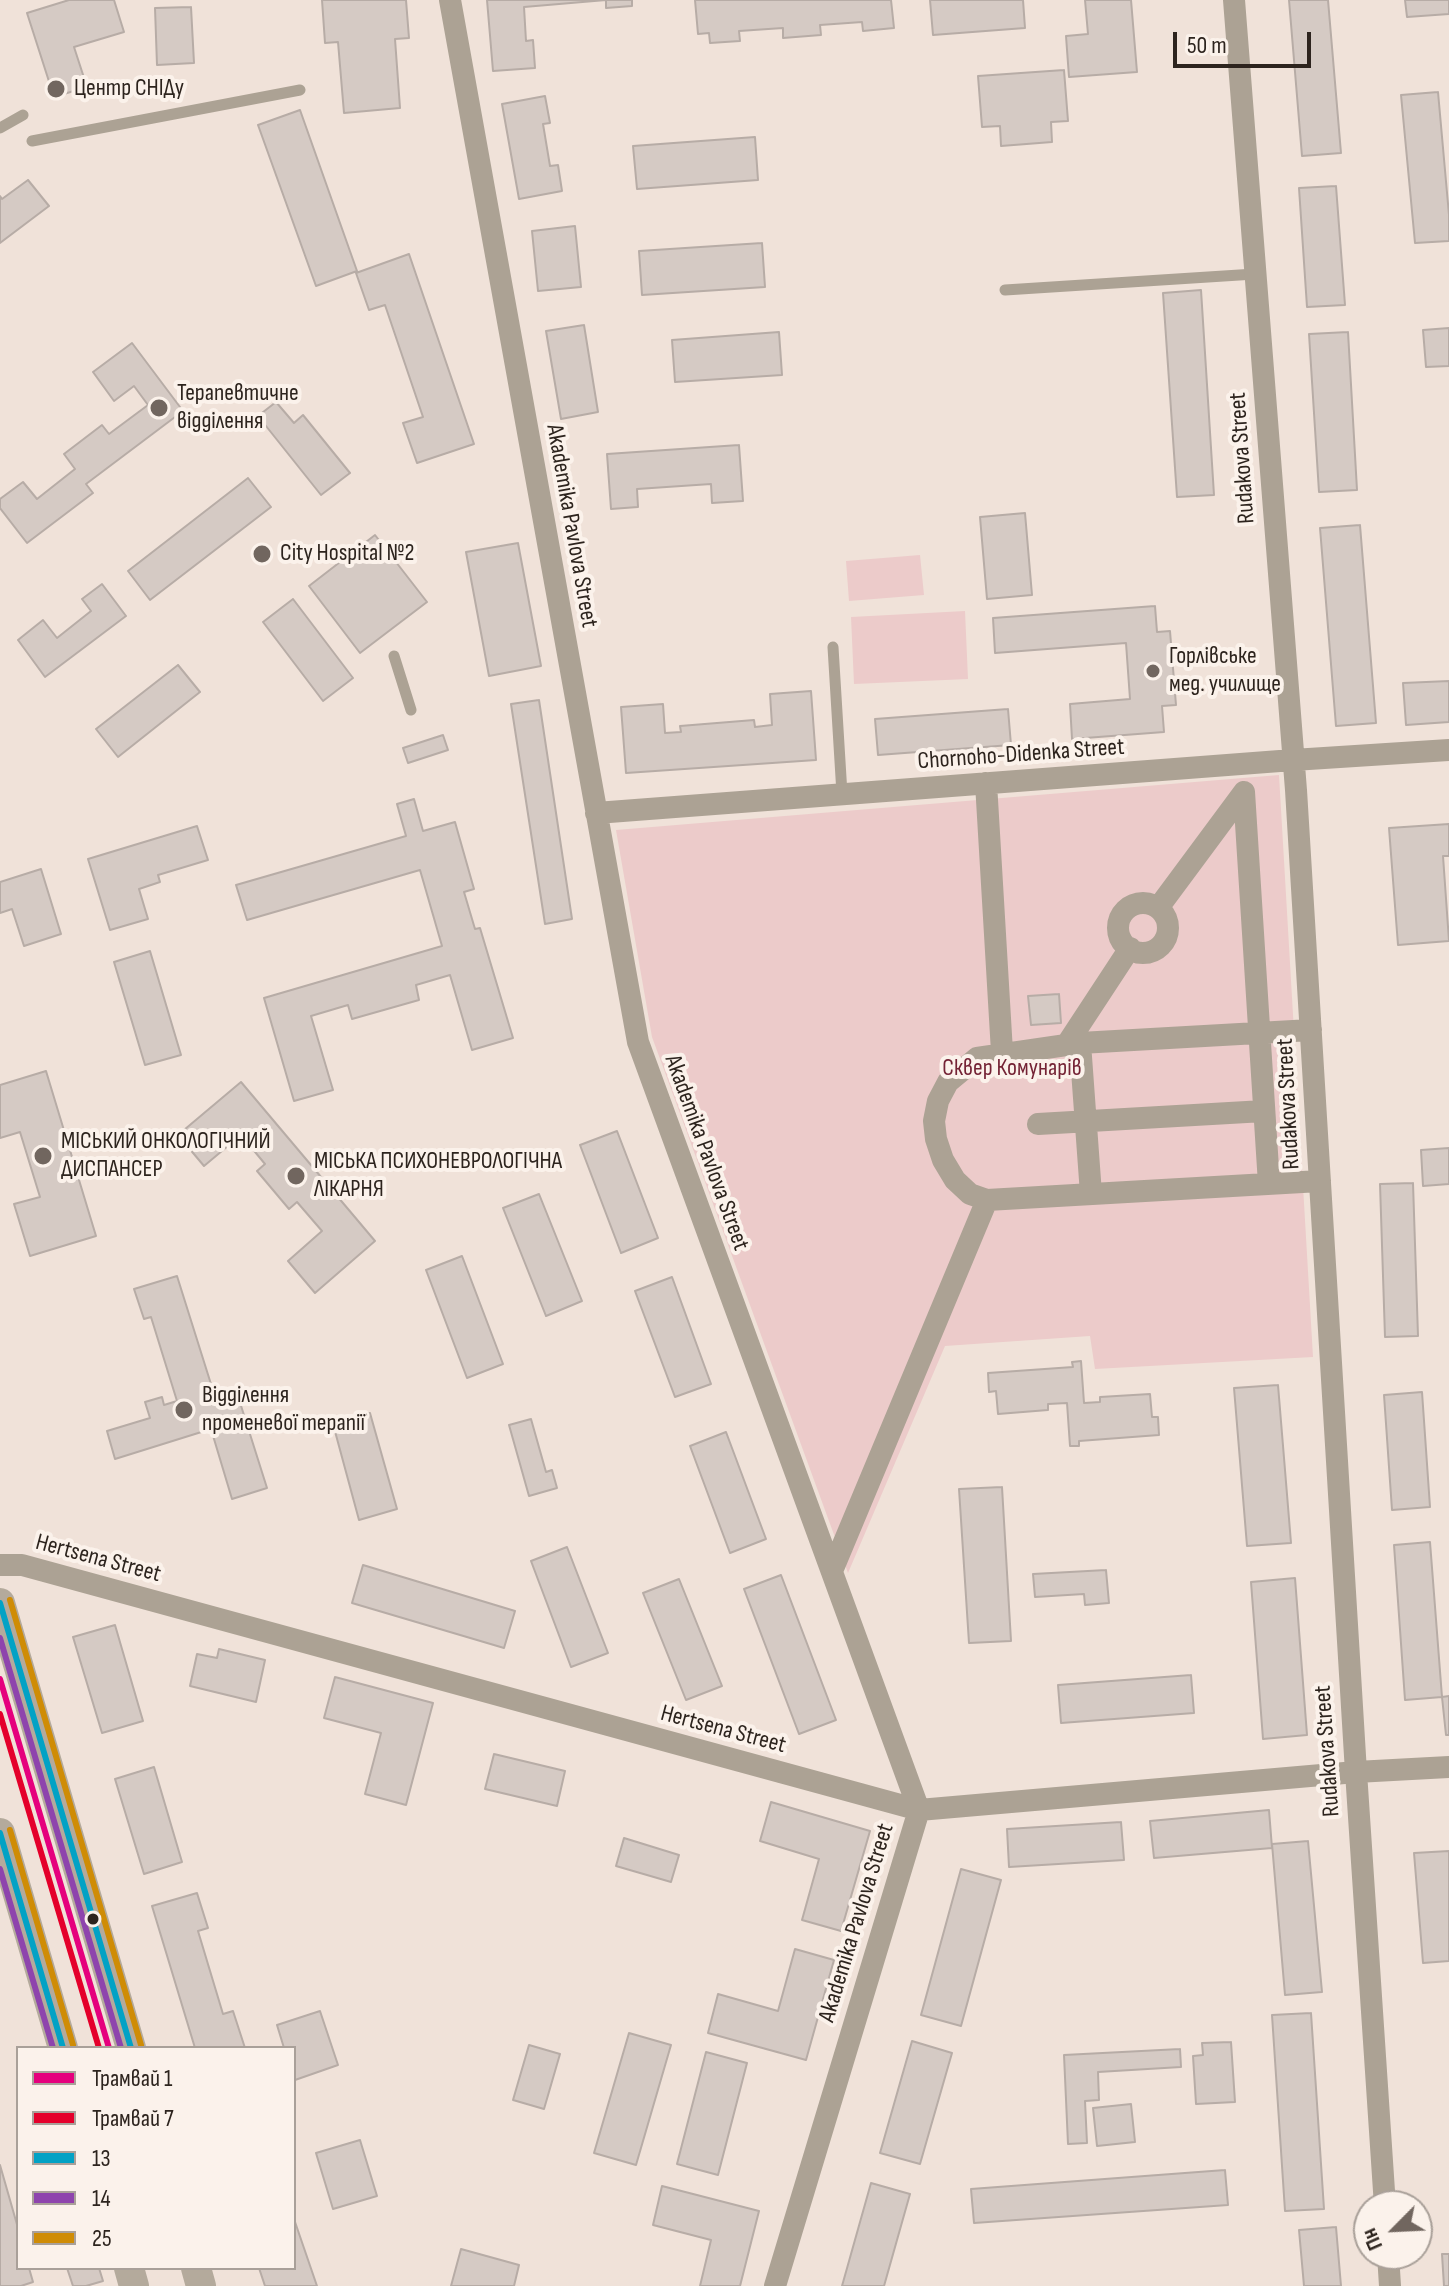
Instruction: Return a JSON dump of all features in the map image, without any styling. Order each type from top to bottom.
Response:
[{"type":"main road","points":[[0,1603],[130,2046]]},
{"type":"main road","points":[[0,1833],[5,1866],[62,2046]]},
{"type":"street","name":"Akademika Pavlova Street","points":[[450,0],[638,1042],[919,1810],[775,2286]]},
{"type":"street","name":"Rudakova Street","points":[[1234,0],[1293,760],[1384,2190]]},
{"type":"street","name":"Chornoho-Didenka Street","points":[[596,813],[1449,750]]},
{"type":"street","points":[[986,783],[1002,1052]]},
{"type":"street","points":[[1158,908],[1244,792],[1269,1184]]},
{"type":"street","points":[[1139,903],[1158,908],[1166,918],[1168,928],[1161,946],[1147,952],[1130,948],[1119,934],[1123,913],[1139,903]]},
{"type":"street","points":[[1091,1194],[1086,1121],[1074,1043],[1130,948]]},
{"type":"street","points":[[1311,1030],[1074,1043],[977,1058],[948,1082],[938,1101],[934,1121],[943,1160],[955,1180],[970,1194],[987,1200],[1320,1181]]},
{"type":"street","points":[[1038,1124],[1264,1111]]},
{"type":"street","points":[[832,1571],[987,1200]]},
{"type":"street","name":"Hertsena Street","points":[[0,1565],[22,1565],[919,1810],[1356,1772],[1449,1767]]},
{"type":"lane","points":[[32,141],[300,90]]},
{"type":"lane","points":[[0,128],[23,115]]},
{"type":"lane","points":[[1005,290],[1255,274]]},
{"type":"lane","points":[[833,647],[842,794]]},
{"type":"lane","points":[[394,656],[411,710]]},
{"type":"green space","points":[[920,555],[924,595],[849,601],[846,561]]},
{"type":"green space","points":[[965,611],[968,679],[854,684],[851,617]]},
{"type":"green space","name":"Сквер Комунарів","points":[[1279,775],[1313,1357],[1095,1369],[1090,1336],[945,1346],[848,1573],[652,1037],[616,830]]},
{"type":"building","points":[[69,0],[114,0],[124,32],[74,47],[87,87],[54,97],[27,13]]},
{"type":"building","points":[[322,0],[406,0],[409,38],[395,39],[400,108],[344,113],[338,42],[325,43]]},
{"type":"building","points":[[487,0],[606,0],[524,7],[526,41],[533,40],[535,68],[493,71]]},
{"type":"building","points":[[606,0],[632,0],[632,6],[606,8]]},
{"type":"building","points":[[695,0],[891,0],[894,28],[863,31],[862,22],[820,25],[821,35],[783,38],[783,28],[739,31],[740,41],[710,43],[709,33],[698,34]]},
{"type":"building","points":[[930,0],[1023,0],[1025,28],[933,35]]},
{"type":"building","points":[[1085,0],[1131,0],[1137,72],[1069,77],[1066,36],[1088,34]]},
{"type":"building","points":[[1289,0],[1328,0],[1341,153],[1302,156]]},
{"type":"building","points":[[1405,0],[1449,0],[1449,14],[1407,17]]},
{"type":"building","points":[[191,7],[194,63],[157,65],[155,8]]},
{"type":"building","points":[[1064,70],[1068,121],[1051,122],[1052,142],[1001,146],[1000,126],[982,127],[978,76]]},
{"type":"building","points":[[1438,92],[1449,241],[1415,243],[1401,95]]},
{"type":"building","points":[[545,96],[550,123],[543,124],[550,166],[558,165],[562,191],[519,199],[502,104]]},
{"type":"building","points":[[300,110],[357,271],[316,286],[258,125]]},
{"type":"building","points":[[755,137],[758,180],[637,189],[633,146]]},
{"type":"building","points":[[28,180],[49,206],[0,243],[0,196],[2,199]]},
{"type":"building","points":[[1336,186],[1345,305],[1307,307],[1299,188]]},
{"type":"building","points":[[575,226],[581,287],[538,291],[532,231]]},
{"type":"building","points":[[762,243],[765,287],[642,295],[639,251]]},
{"type":"building","points":[[409,254],[474,444],[417,463],[403,423],[423,417],[385,305],[369,310],[356,273]]},
{"type":"building","points":[[1201,290],[1214,495],[1177,497],[1163,293]]},
{"type":"building","points":[[584,325],[598,412],[561,419],[546,331]]},
{"type":"building","points":[[1449,328],[1449,366],[1426,367],[1423,330]]},
{"type":"building","points":[[779,332],[782,375],[675,382],[672,340]]},
{"type":"building","points":[[1348,332],[1357,490],[1319,492],[1309,334]]},
{"type":"building","points":[[132,343],[183,411],[86,484],[93,493],[27,543],[0,508],[0,499],[23,482],[37,499],[75,469],[64,454],[102,425],[109,434],[148,405],[134,386],[114,401],[93,372]]},
{"type":"building","points":[[276,402],[294,423],[303,415],[350,473],[321,495],[258,416]]},
{"type":"building","points":[[739,445],[743,501],[712,503],[711,484],[637,489],[638,507],[611,509],[607,454]]},
{"type":"building","points":[[248,478],[271,507],[150,600],[128,571]]},
{"type":"building","points":[[1025,513],[1032,595],[987,599],[980,517]]},
{"type":"building","points":[[1360,525],[1376,723],[1336,726],[1320,528]]},
{"type":"building","points":[[375,535],[427,602],[360,653],[309,586]]},
{"type":"building","points":[[518,543],[541,666],[489,676],[466,552]]},
{"type":"building","points":[[102,584],[126,616],[45,677],[18,640],[43,620],[57,638],[91,611],[82,599]]},
{"type":"building","points":[[293,599],[353,678],[323,701],[263,622]]},
{"type":"building","points":[[1155,606],[1157,632],[1170,631],[1176,705],[1162,706],[1164,732],[1072,739],[1070,704],[1130,699],[1126,643],[995,653],[993,618]]},
{"type":"building","points":[[178,665],[200,692],[118,757],[96,729]]},
{"type":"building","points":[[1449,681],[1449,722],[1406,725],[1403,683]]},
{"type":"building","points":[[811,691],[816,760],[626,773],[621,707],[663,704],[665,733],[681,732],[680,726],[754,720],[755,727],[772,725],[770,694]]},
{"type":"building","points":[[539,700],[572,919],[545,924],[511,704]]},
{"type":"building","points":[[1008,709],[1011,745],[878,755],[875,719]]},
{"type":"building","points":[[443,735],[448,750],[408,763],[403,748]]},
{"type":"building","points":[[414,799],[423,831],[455,822],[474,889],[464,892],[475,929],[480,928],[513,1038],[472,1050],[450,975],[416,985],[419,1000],[352,1019],[348,1005],[311,1016],[333,1090],[294,1101],[264,998],[442,946],[420,870],[247,920],[236,885],[406,836],[397,804]]},
{"type":"building","points":[[1449,824],[1449,856],[1443,856],[1449,941],[1398,945],[1389,828]]},
{"type":"building","points":[[197,826],[208,860],[158,875],[160,882],[139,889],[148,919],[110,930],[88,859]]},
{"type":"building","points":[[41,869],[61,934],[24,946],[12,909],[0,913],[0,882]]},
{"type":"building","points":[[150,951],[181,1055],[145,1065],[114,962]]},
{"type":"building","points":[[1059,994],[1061,1023],[1031,1025],[1028,996]]},
{"type":"building","points":[[46,1071],[96,1236],[30,1256],[14,1204],[40,1197],[20,1132],[0,1138],[0,1085]]},
{"type":"building","points":[[241,1082],[375,1241],[315,1293],[288,1261],[322,1231],[297,1202],[289,1209],[257,1171],[265,1164],[241,1135],[204,1166],[178,1135]]},
{"type":"building","points":[[617,1131],[658,1238],[621,1253],[580,1145]]},
{"type":"building","points":[[1449,1148],[1449,1184],[1423,1186],[1421,1150]]},
{"type":"building","points":[[1413,1183],[1418,1336],[1385,1337],[1380,1184]]},
{"type":"building","points":[[539,1194],[582,1301],[546,1316],[503,1208]]},
{"type":"building","points":[[462,1256],[503,1364],[467,1378],[426,1270]]},
{"type":"building","points":[[177,1276],[216,1400],[237,1393],[267,1488],[232,1499],[211,1429],[115,1459],[107,1431],[150,1418],[145,1402],[162,1397],[164,1405],[177,1401],[151,1317],[144,1319],[134,1289]]},
{"type":"building","points":[[672,1277],[711,1384],[675,1397],[635,1291]]},
{"type":"building","points":[[1081,1361],[1084,1403],[1100,1402],[1100,1397],[1150,1394],[1152,1417],[1158,1417],[1159,1435],[1079,1441],[1079,1446],[1070,1446],[1067,1403],[1048,1404],[1048,1410],[998,1414],[996,1391],[989,1392],[988,1373],[1073,1367],[1072,1362]]},
{"type":"building","points":[[1278,1385],[1291,1543],[1247,1546],[1234,1388]]},
{"type":"building","points":[[1422,1392],[1430,1507],[1392,1510],[1384,1395]]},
{"type":"building","points":[[370,1413],[397,1509],[359,1520],[333,1424]]},
{"type":"building","points":[[531,1419],[546,1472],[552,1470],[557,1488],[529,1496],[509,1425]]},
{"type":"building","points":[[726,1432],[766,1539],[730,1553],[690,1446]]},
{"type":"building","points":[[1002,1487],[1011,1641],[969,1643],[959,1489]]},
{"type":"building","points":[[1430,1542],[1442,1697],[1405,1700],[1394,1545]]},
{"type":"building","points":[[567,1547],[608,1653],[571,1667],[531,1561]]},
{"type":"building","points":[[363,1565],[515,1611],[504,1648],[352,1603]]},
{"type":"building","points":[[1106,1570],[1109,1603],[1085,1605],[1084,1594],[1035,1597],[1033,1574]]},
{"type":"building","points":[[781,1575],[836,1720],[799,1734],[744,1589]]},
{"type":"building","points":[[1295,1578],[1307,1735],[1263,1739],[1251,1582]]},
{"type":"building","points":[[679,1579],[722,1686],[686,1700],[643,1593]]},
{"type":"building","points":[[115,1625],[143,1721],[102,1733],[73,1637]]},
{"type":"building","points":[[219,1649],[265,1660],[256,1702],[190,1686],[197,1654],[217,1658]]},
{"type":"building","points":[[1191,1675],[1194,1713],[1061,1723],[1058,1685]]},
{"type":"building","points":[[335,1677],[433,1703],[406,1805],[365,1794],[381,1733],[324,1718]]},
{"type":"building","points":[[1449,1696],[1449,1735],[1446,1735],[1442,1697]]},
{"type":"building","points":[[494,1754],[565,1771],[557,1806],[485,1789]]},
{"type":"building","points":[[154,1767],[182,1862],[144,1874],[115,1779]]},
{"type":"building","points":[[771,1802],[870,1831],[841,1931],[802,1920],[819,1859],[760,1841]]},
{"type":"building","points":[[1269,1810],[1272,1848],[1154,1858],[1150,1821]]},
{"type":"building","points":[[1121,1822],[1124,1860],[1009,1867],[1007,1829]]},
{"type":"building","points":[[624,1838],[679,1855],[671,1882],[616,1866]]},
{"type":"building","points":[[1308,1841],[1322,1992],[1285,1995],[1272,1844]]},
{"type":"building","points":[[1449,1851],[1449,1961],[1423,1963],[1414,1853]]},
{"type":"building","points":[[961,1869],[1001,1880],[961,2026],[921,2015]]},
{"type":"building","points":[[197,1893],[208,1928],[198,1931],[223,2014],[233,2011],[244,2046],[194,2046],[152,1906]]},
{"type":"building","points":[[795,1949],[834,1960],[806,2060],[708,2033],[718,1994],[778,2011]]},
{"type":"building","points":[[320,2011],[338,2065],[296,2080],[296,2046],[283,2046],[277,2025]]},
{"type":"building","points":[[1311,2013],[1324,2209],[1285,2211],[1272,2015]]},
{"type":"building","points":[[629,2033],[671,2045],[636,2165],[594,2153]]},
{"type":"building","points":[[912,2041],[952,2053],[920,2164],[880,2153]]},
{"type":"building","points":[[1231,2042],[1235,2102],[1196,2104],[1193,2056],[1203,2055],[1202,2043]]},
{"type":"building","points":[[529,2045],[560,2054],[544,2109],[513,2100]]},
{"type":"building","points":[[1180,2049],[1181,2067],[1098,2072],[1099,2100],[1085,2101],[1087,2143],[1068,2144],[1064,2055]]},
{"type":"building","points":[[706,2052],[747,2063],[718,2175],[677,2164]]},
{"type":"building","points":[[1131,2104],[1135,2142],[1097,2146],[1093,2108]]},
{"type":"building","points":[[360,2140],[377,2196],[333,2209],[316,2153]]},
{"type":"building","points":[[0,2165],[16,2221],[16,2270],[30,2270],[33,2282],[21,2286],[0,2286]]},
{"type":"building","points":[[1225,2170],[1228,2205],[974,2223],[971,2189]]},
{"type":"building","points":[[871,2183],[910,2194],[884,2286],[842,2286]]},
{"type":"building","points":[[662,2186],[759,2211],[740,2286],[700,2286],[711,2240],[653,2225]]},
{"type":"building","points":[[296,2225],[317,2286],[265,2286],[260,2270],[296,2270]]},
{"type":"building","points":[[1336,2227],[1341,2286],[1304,2286],[1299,2230]]},
{"type":"building","points":[[461,2249],[519,2265],[514,2286],[451,2286]]},
{"type":"building","points":[[1442,2254],[1449,2254],[1449,2286],[1444,2286]]},
{"type":"building","points":[[68,2270],[100,2270],[103,2281],[73,2286]]},
{"type":"tram line","name":"1","points":[[0,1679],[108,2046]]},
{"type":"tram line","name":"7","points":[[0,1714],[98,2046]]},
{"type":"transit line","name":"25","points":[[10,1600],[141,2045]]},
{"type":"transit line","name":"13","points":[[0,1603],[130,2046]]},
{"type":"transit line","name":"14","points":[[0,1638],[120,2046]]},
{"type":"transit line","name":"25","points":[[10,1830],[73,2045]]},
{"type":"transit line","name":"13","points":[[0,1833],[62,2046]]},
{"type":"transit line","name":"14","points":[[0,1869],[52,2046]]},
{"type":"place","name":"Центр СНІДу","points":[[56,89]]},
{"type":"place","name":"Терапевтичне відділення","points":[[159,408]]},
{"type":"place","name":"City Hospital №2","points":[[262,554]]},
{"type":"place","name":"Горлівське мед. училище","points":[[1153,671]]},
{"type":"place","name":"МІСЬКИЙ ОНКОЛОГІЧНИЙ ДИСПАНСЕР","points":[[43,1156]]},
{"type":"place","name":"МІСЬКА ПСИХОНЕВРОЛОГІЧНА ЛІКАРНЯ","points":[[296,1176]]},
{"type":"place","name":"Відділення променевої терапії","points":[[184,1410]]}]
